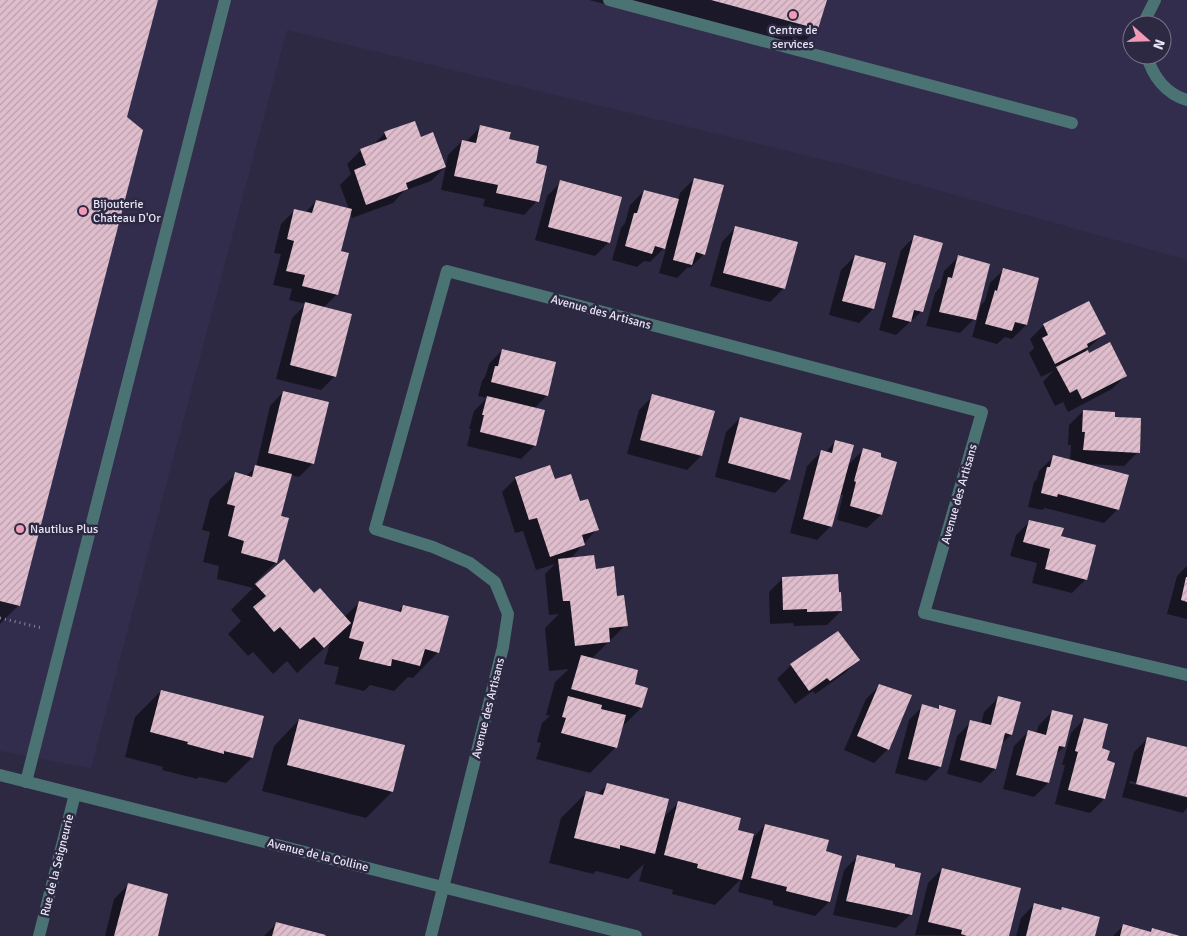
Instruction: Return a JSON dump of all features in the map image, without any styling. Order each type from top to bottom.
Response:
[{"type":"street","points":[[26,782],[225,0]]},
{"type":"street","points":[[609,0],[1072,122]]},
{"type":"street","points":[[1148,15],[1155,0]]},
{"type":"street","points":[[1151,65],[1158,82],[1178,98],[1187,100]]},
{"type":"street","name":"Avenue des Artisans","points":[[443,886],[503,647],[508,614],[495,582],[470,563],[433,547],[375,529],[447,271],[982,412],[924,613],[1187,675]]},
{"type":"street","name":"Avenue de la Colline","points":[[0,775],[636,936]]},
{"type":"street","name":"Rue de la Seigneurie","points":[[39,936],[75,794]]},
{"type":"street","points":[[431,936],[443,886]]},
{"type":"path","points":[[0,618],[64,634]]},
{"type":"shaded area","points":[[0,0],[1187,0],[1187,260],[862,169],[287,30],[91,768],[0,751]]},
{"type":"building","points":[[0,0],[158,0],[127,117],[143,130],[20,606],[0,601]]},
{"type":"building","name":"Centre de services","points":[[711,0],[827,0],[818,29]]},
{"type":"building","points":[[415,121],[421,137],[433,132],[446,167],[406,183],[408,189],[366,205],[354,170],[366,165],[360,149],[387,139],[384,132]]},
{"type":"building","points":[[480,125],[511,132],[509,139],[539,146],[536,163],[547,166],[539,202],[496,193],[498,185],[454,176],[462,140],[476,143]]},
{"type":"building","points":[[694,178],[724,185],[705,255],[696,252],[692,265],[673,260]]},
{"type":"building","points":[[560,180],[622,197],[610,243],[548,227]]},
{"type":"building","points":[[644,190],[679,199],[665,249],[655,246],[652,254],[625,246],[634,213],[637,213]]},
{"type":"building","points":[[316,200],[352,209],[341,251],[349,253],[338,295],[302,286],[305,275],[286,271],[294,241],[287,239],[294,209],[312,213]]},
{"type":"building","points":[[735,226],[798,242],[785,289],[723,273]]},
{"type":"building","points":[[914,235],[943,243],[923,312],[914,310],[911,322],[892,317]]},
{"type":"building","points":[[855,255],[886,263],[874,309],[842,301]]},
{"type":"building","points":[[958,255],[990,264],[976,320],[939,312],[948,277],[952,278]]},
{"type":"building","points":[[1003,268],[1039,278],[1027,325],[1015,322],[1012,331],[985,324]]},
{"type":"building","points":[[1089,301],[1106,334],[1087,344],[1088,347],[1055,364],[1042,338],[1048,335],[1043,324]]},
{"type":"building","points":[[305,302],[352,314],[336,377],[290,365]]},
{"type":"building","points":[[1110,342],[1127,376],[1082,399],[1077,389],[1070,393],[1056,367],[1088,350],[1089,353]]},
{"type":"building","points":[[502,349],[556,362],[548,396],[491,382],[495,366],[498,366]]},
{"type":"building","points":[[283,391],[329,402],[314,464],[268,453]]},
{"type":"building","points":[[652,394],[715,411],[702,456],[640,440]]},
{"type":"building","points":[[487,396],[545,410],[536,446],[480,432]]},
{"type":"building","points":[[1083,410],[1115,412],[1115,417],[1141,418],[1140,453],[1083,450],[1085,432],[1082,432]]},
{"type":"building","points":[[740,417],[802,433],[790,480],[728,463]]},
{"type":"building","points":[[835,440],[854,445],[832,527],[803,519],[821,450],[832,453]]},
{"type":"building","points":[[863,448],[881,453],[881,457],[897,462],[882,515],[850,506],[856,482],[854,481]]},
{"type":"building","points":[[1053,455],[1129,475],[1119,510],[1058,494],[1057,497],[1041,493],[1047,467],[1050,467]]},
{"type":"building","points":[[255,465],[292,474],[281,516],[289,518],[277,563],[241,553],[244,541],[228,536],[235,506],[227,504],[235,472],[252,477]]},
{"type":"building","points":[[550,465],[555,479],[571,474],[580,501],[588,499],[599,530],[582,535],[585,545],[550,557],[537,518],[529,520],[515,477]]},
{"type":"building","points":[[1029,520],[1064,528],[1061,536],[1096,545],[1087,580],[1045,569],[1050,549],[1023,542]]},
{"type":"building","points":[[594,555],[596,569],[614,566],[617,596],[624,595],[628,626],[609,628],[610,642],[575,646],[570,601],[563,601],[558,559]]},
{"type":"building","points":[[284,559],[314,593],[320,588],[351,623],[324,648],[314,637],[300,649],[280,627],[274,632],[253,607],[266,596],[255,584]]},
{"type":"building","points":[[838,574],[842,611],[807,612],[807,609],[783,610],[782,577]]},
{"type":"building","points":[[1187,577],[1187,602],[1181,600]]},
{"type":"building","points":[[359,601],[401,612],[403,605],[449,616],[439,653],[425,649],[420,666],[392,659],[391,666],[389,666],[359,659],[364,642],[349,638]]},
{"type":"building","points":[[838,631],[860,660],[830,681],[827,678],[809,691],[790,664]]},
{"type":"building","points":[[581,655],[638,670],[635,684],[648,688],[642,708],[571,689]]},
{"type":"building","points":[[879,684],[912,695],[889,750],[857,736]]},
{"type":"building","points":[[161,690],[264,716],[253,758],[224,751],[224,754],[150,732]]},
{"type":"building","points":[[568,696],[602,705],[601,709],[626,715],[617,748],[561,733],[566,718],[562,717]]},
{"type":"building","points":[[998,696],[1021,702],[1012,735],[1005,733],[996,769],[960,760],[970,720],[991,725]]},
{"type":"building","points":[[922,704],[939,709],[939,705],[956,710],[941,767],[908,759]]},
{"type":"building","points":[[1052,710],[1073,715],[1065,747],[1059,746],[1049,783],[1016,775],[1028,730],[1046,735]]},
{"type":"building","points":[[1084,718],[1108,724],[1102,748],[1110,751],[1107,760],[1115,763],[1105,799],[1068,790],[1078,752],[1075,751]]},
{"type":"building","points":[[299,719],[405,745],[393,792],[287,765]]},
{"type":"building","points":[[1147,737],[1187,747],[1187,797],[1136,784]]},
{"type":"building","points":[[607,783],[669,799],[655,854],[620,845],[620,849],[574,838],[586,791],[603,795]]},
{"type":"building","points":[[678,801],[741,818],[738,830],[754,834],[742,880],[697,868],[698,864],[664,855]]},
{"type":"building","points":[[765,824],[829,840],[826,851],[842,856],[830,902],[786,891],[787,887],[751,878]]},
{"type":"building","points":[[857,855],[895,864],[895,867],[921,873],[912,915],[846,901]]},
{"type":"building","points":[[942,868],[1021,888],[1009,936],[967,936],[961,934],[962,930],[928,922]]},
{"type":"building","points":[[128,883],[168,894],[158,936],[114,936]]},
{"type":"building","points":[[1034,903],[1061,910],[1062,907],[1100,917],[1095,936],[1026,936]]},
{"type":"building","points":[[276,922],[326,935],[272,936]]},
{"type":"building","points":[[1123,924],[1151,932],[1152,928],[1180,936],[1120,936]]},
{"type":"place","name":"Centre de services","points":[[793,15]]},
{"type":"place","name":"Bijouterie Chateau D'Or","points":[[83,211]]},
{"type":"place","name":"Nautilus Plus","points":[[20,529]]}]
